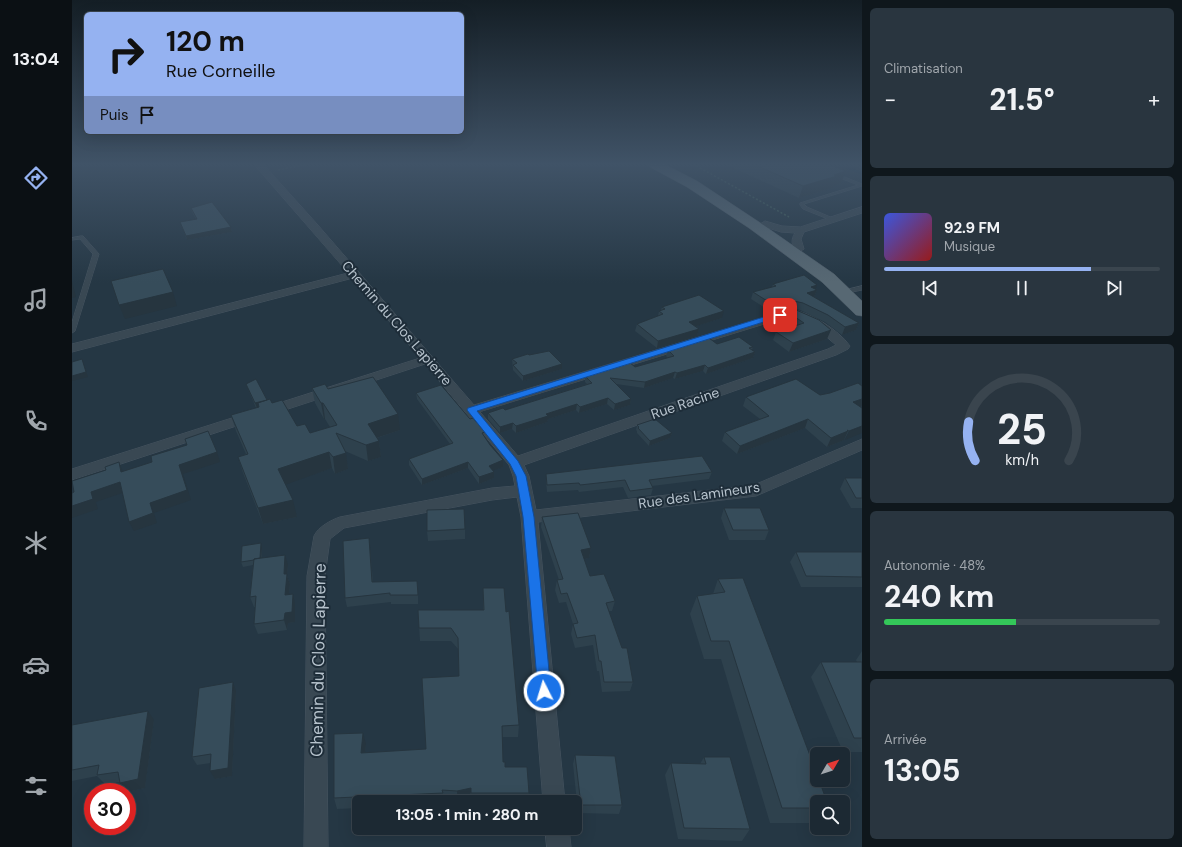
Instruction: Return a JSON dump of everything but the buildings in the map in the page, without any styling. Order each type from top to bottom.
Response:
[{"type":"main road","points":[[723,204],[828,278]]},
{"type":"main road","points":[[732,204],[765,224],[799,249],[815,263],[828,278],[862,311]]},
{"type":"street","name":"Chemin du Clos Lapierre","points":[[293,204],[471,410],[515,463],[521,476],[528,517],[553,795]]},
{"type":"street","points":[[799,249],[796,242],[796,236],[803,230],[862,210]]},
{"type":"street","points":[[765,224],[781,229],[803,230]]},
{"type":"street","points":[[72,348],[355,274]]},
{"type":"street","name":"Rue Racine","points":[[471,410],[792,312],[836,337],[844,346],[832,352],[515,463]]},
{"type":"street","points":[[72,475],[428,359]]},
{"type":"street","name":"Rue des Lamineurs","points":[[528,517],[756,490],[862,444]]},
{"type":"street","name":"Chemin du Clos Lapierre","points":[[316,847],[316,576],[322,536],[340,523],[492,494],[523,491]]},
{"type":"street","points":[[558,835],[559,847]]},
{"type":"lane","points":[[802,204],[805,208],[832,220]]},
{"type":"lane","points":[[72,239],[81,237],[96,254],[72,331]]},
{"type":"lane","points":[[843,292],[862,288]]},
{"type":"path","points":[[765,204],[780,212],[803,230]]},
{"type":"route","points":[[544,691],[528,517],[521,476],[515,463],[471,410],[780,315]]}]
